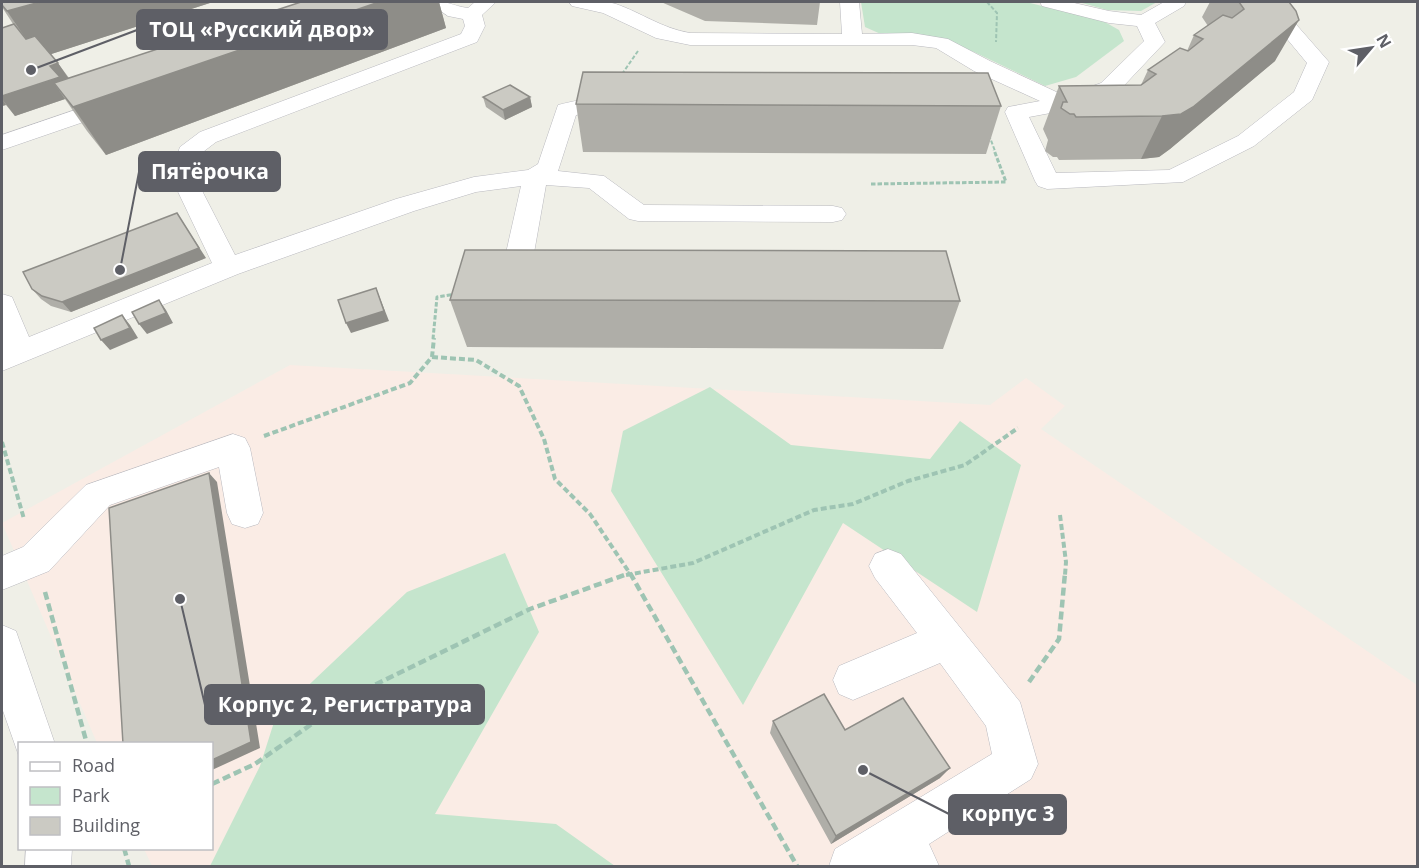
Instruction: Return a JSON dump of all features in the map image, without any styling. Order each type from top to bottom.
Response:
[{"type":"street","points":[[228,267],[182,175],[189,152],[208,137],[470,38],[479,8],[455,12],[438,2]]},
{"type":"street","points":[[579,2],[609,8],[663,34],[690,39],[912,39],[941,43],[982,66],[1064,104]]},
{"type":"street","points":[[850,2],[852,40]]},
{"type":"street","points":[[1049,2],[1110,17],[1144,21],[1177,2]]},
{"type":"street","points":[[1144,21],[1155,42],[1109,88],[1064,104],[1016,112],[1047,182],[1174,177],[1246,141],[1304,95],[1318,62],[1280,18],[1248,2]]},
{"type":"street","points":[[2,142],[136,96]]},
{"type":"street","points":[[570,279],[534,279],[519,253],[535,177],[549,166],[566,110],[591,105],[643,106]]},
{"type":"street","points":[[2,304],[11,356],[228,267],[405,205],[474,185],[535,177],[595,181],[638,213],[833,214]]},
{"type":"street","points":[[2,573],[36,559],[98,495],[233,448],[245,513]]},
{"type":"street","points":[[852,867],[907,852],[1016,764],[1005,717],[888,566]]},
{"type":"street","points":[[853,680],[947,640]]},
{"type":"street","points":[[2,644],[33,742]]},
{"type":"street","points":[[48,867],[49,850]]},
{"type":"path","points":[[607,105],[628,63],[643,45],[663,34]]},
{"type":"path","points":[[871,184],[1006,182]]},
{"type":"path","points":[[233,448],[410,383],[432,357],[437,297],[459,293]]},
{"type":"path","points":[[432,357],[476,360],[519,386],[544,439],[555,478],[590,514],[630,573],[797,867]]},
{"type":"path","points":[[213,784],[255,764],[350,697],[530,609],[630,573],[693,563],[814,510],[853,504],[908,481],[966,465],[1018,428]]},
{"type":"path","points":[[1005,717],[1059,639],[1066,562],[1060,515]]},
{"type":"path","points":[[124,850],[129,867]]},
{"type":"shaded area","points":[[290,365],[990,405],[1026,378],[1065,406],[1041,429],[1417,685],[1417,866],[152,866],[144,850],[213,850],[213,742],[97,742],[2,523]]},
{"type":"green space","points":[[861,2],[1026,2],[1103,21],[1119,30],[1124,41],[1076,77],[1045,86],[974,52],[935,38],[883,35],[865,27]]},
{"type":"green space","points":[[1079,2],[1157,2],[1141,11],[1107,10]]},
{"type":"green space","points":[[710,387],[791,445],[930,459],[960,421],[1021,465],[977,612],[843,523],[743,705],[611,491],[623,431]]},
{"type":"green space","points":[[505,553],[539,632],[435,814],[556,824],[615,866],[210,866],[260,766],[276,716],[407,592]]},
{"type":"building","points":[[2,2],[40,2],[7,11]]},
{"type":"building","points":[[301,2],[379,2],[73,107],[54,83]]},
{"type":"building","points":[[1239,2],[1289,2],[1299,20],[1193,107],[1181,114],[1162,116],[1076,117],[1061,108],[1063,102],[1067,102],[1059,86],[1141,85],[1156,74],[1148,70],[1180,48],[1188,51],[1203,39],[1194,35],[1223,15],[1232,18],[1244,9]]},
{"type":"building","points":[[14,24],[26,39],[35,36],[58,63],[50,66],[60,77],[2,96],[2,28]]},
{"type":"building","points":[[583,72],[988,73],[1001,106],[576,104]]},
{"type":"building","points":[[510,85],[530,97],[503,110],[483,97]]},
{"type":"building","points":[[177,213],[199,248],[62,302],[42,296],[32,289],[23,272]]},
{"type":"building","points":[[465,250],[946,251],[960,301],[450,300]]},
{"type":"building","points":[[376,288],[384,311],[346,323],[338,300]]},
{"type":"building","points":[[159,300],[166,313],[139,324],[132,312]]},
{"type":"building","points":[[122,315],[130,328],[101,340],[94,328]]},
{"type":"building","points":[[209,473],[251,742],[213,760],[213,742],[123,742],[109,508]]},
{"type":"building","points":[[824,694],[845,730],[903,698],[950,768],[836,836],[773,721]]},
{"type":"place","name":"ТОЦ «Русский двор»","points":[[31,70]]},
{"type":"place","name":"Пятёрочка","points":[[120,270]]},
{"type":"place","name":"Корпус 2, Регистратура","points":[[180,599]]},
{"type":"place","name":"корпус 3","points":[[863,770]]}]
